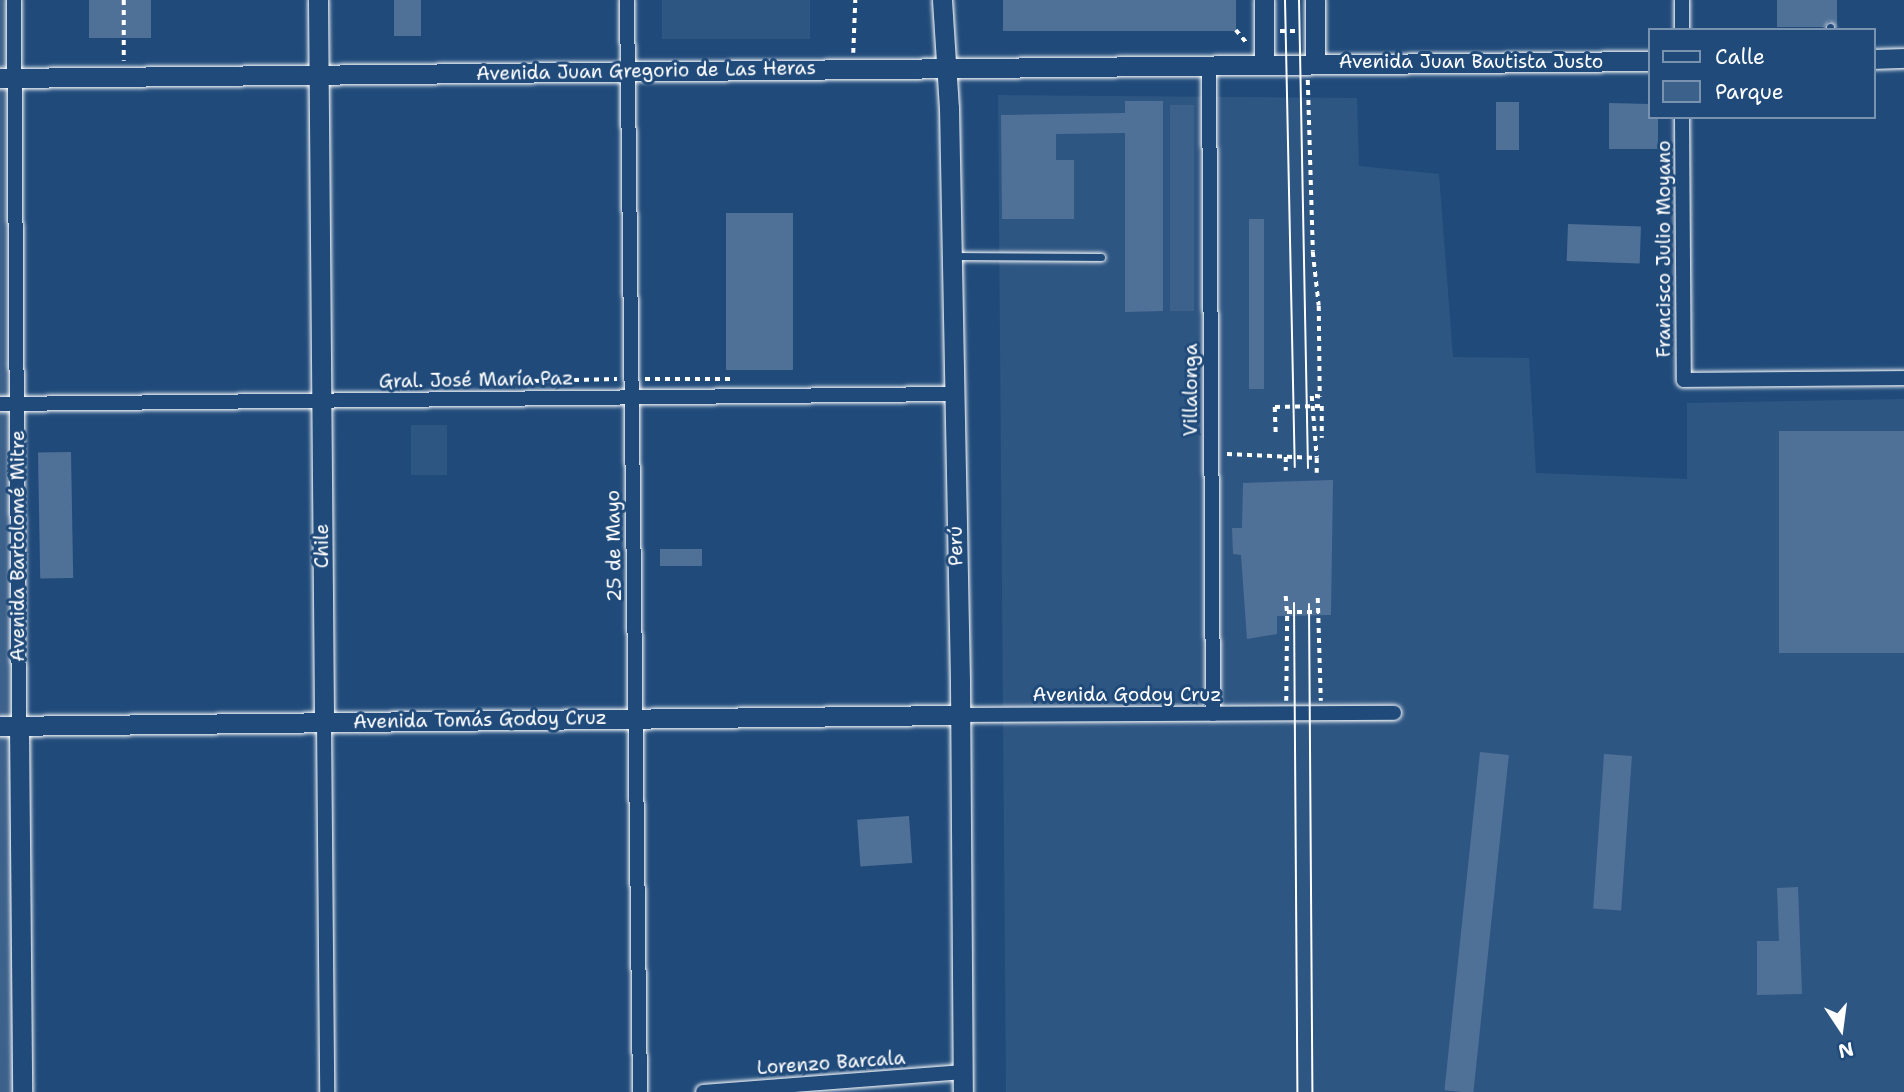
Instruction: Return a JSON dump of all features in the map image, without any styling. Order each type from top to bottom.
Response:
[{"type":"main road","name":"Chile","points":[[318,0],[324,722]]},
{"type":"main road","name":"Perú","points":[[942,0],[951,256],[960,715],[963,1082]]},
{"type":"main road","points":[[1264,0],[1264,64]]},
{"type":"main road","points":[[1305,64],[1315,0]]},
{"type":"main road","points":[[1876,59],[1904,58]]},
{"type":"main road","name":"Avenida Juan Bautista Justo","points":[[1305,64],[1648,61]]},
{"type":"main road","name":"Avenida Juan Gregorio de Las Heras","points":[[7,78],[1305,64]]},
{"type":"main road","name":"Avenida Tomás Godoy Cruz","points":[[10,726],[960,715]]},
{"type":"main road","name":"Avenida Bartolomé Mitre","points":[[10,726],[22,1092]]},
{"type":"street","name":"Avenida Bartolomé Mitre","points":[[10,726],[17,404],[7,78],[14,0]]},
{"type":"street","name":"25 de Mayo","points":[[627,0],[640,1092]]},
{"type":"street","points":[[1682,0],[1682,28]]},
{"type":"street","name":"Villalonga","points":[[1209,65],[1213,714]]},
{"type":"street","name":"Francisco Julio Moyano","points":[[1682,119],[1684,380],[1904,378]]},
{"type":"street","name":"Gral. José María Paz","points":[[0,404],[953,394]]},
{"type":"street","name":"Avenida Godoy Cruz","points":[[960,715],[1394,713]]},
{"type":"street","name":"Chile","points":[[324,722],[327,1092]]},
{"type":"street","name":"Lorenzo Barcala","points":[[703,1092],[963,1082]]},
{"type":"lane","points":[[951,256],[1101,257]]},
{"type":"path","points":[[124,0],[125,77]]},
{"type":"path","points":[[853,69],[855,0]]},
{"type":"path","points":[[1305,64],[1313,252],[1319,306],[1320,397],[1312,396],[1317,473]]},
{"type":"path","points":[[1276,436],[1275,407],[1322,406],[1322,438]]},
{"type":"path","points":[[1211,454],[1317,458]]},
{"type":"path","points":[[1286,457],[1286,471]]},
{"type":"path","points":[[1286,596],[1291,714]]},
{"type":"path","points":[[1318,598],[1321,713]]},
{"type":"path","points":[[1287,612],[1319,612]]},
{"type":"shaded area","points":[[662,0],[810,0],[810,39],[662,39]]},
{"type":"shaded area","points":[[998,95],[1357,98],[1359,166],[1439,174],[1453,357],[1529,358],[1536,473],[1687,479],[1687,403],[1904,399],[1904,1092],[1006,1092]]},
{"type":"shaded area","points":[[411,425],[447,425],[447,475],[411,475]]},
{"type":"green space","points":[[0,0],[14,0],[22,1092],[0,1092]]},
{"type":"green space","points":[[1170,105],[1194,105],[1194,311],[1170,311]]},
{"type":"building","points":[[89,0],[151,0],[151,38],[89,38]]},
{"type":"building","points":[[394,0],[421,0],[421,36],[394,36]]},
{"type":"building","points":[[1003,0],[1236,0],[1236,31],[1003,31]]},
{"type":"building","points":[[1777,0],[1837,0],[1837,27],[1829,21],[1824,27],[1777,27]]},
{"type":"building","points":[[1125,101],[1163,101],[1163,311],[1125,312],[1125,133],[1056,134],[1056,160],[1074,160],[1074,219],[1002,219],[1001,115],[1125,113]]},
{"type":"building","points":[[1496,102],[1519,102],[1519,150],[1496,150]]},
{"type":"building","points":[[1609,103],[1648,104],[1648,119],[1658,119],[1658,149],[1609,149]]},
{"type":"building","points":[[726,213],[793,213],[793,370],[726,370]]},
{"type":"building","points":[[1249,219],[1264,219],[1264,389],[1249,389]]},
{"type":"building","points":[[1568,224],[1641,227],[1640,264],[1567,261]]},
{"type":"building","points":[[1779,431],[1904,431],[1904,653],[1779,653]]},
{"type":"building","points":[[71,452],[73,578],[40,579],[38,453]]},
{"type":"building","points":[[1333,480],[1331,615],[1277,616],[1277,634],[1247,639],[1241,555],[1233,554],[1232,528],[1242,528],[1243,483]]},
{"type":"building","points":[[660,549],[702,549],[702,566],[660,566]]},
{"type":"building","points":[[1480,752],[1509,755],[1473,1092],[1444,1090]]},
{"type":"building","points":[[1604,754],[1632,756],[1621,911],[1593,909]]},
{"type":"building","points":[[909,816],[912,863],[860,867],[857,820]]},
{"type":"building","points":[[1798,887],[1802,994],[1757,995],[1757,941],[1779,941],[1777,888]]},
{"type":"tram line","points":[[1285,0],[1295,467]]},
{"type":"tram line","points":[[1299,0],[1308,468]]},
{"type":"tram line","points":[[1294,603],[1297,1092]]},
{"type":"tram line","points":[[1309,604],[1312,1092]]}]
